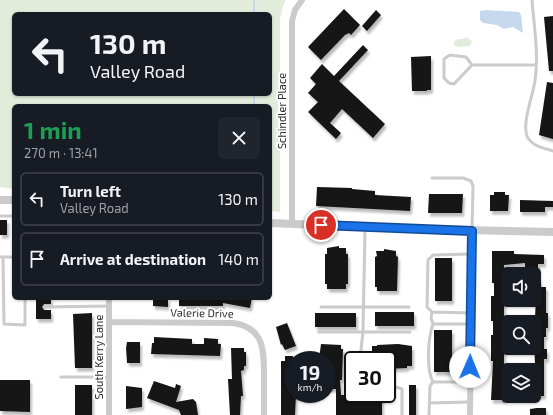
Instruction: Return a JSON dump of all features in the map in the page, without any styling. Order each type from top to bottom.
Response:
[{"type":"street","name":"Schindler Place","points":[[292,224],[292,21],[295,10],[302,0]]},
{"type":"street","points":[[0,200],[12,200]]},
{"type":"street","points":[[272,223],[472,231],[553,232]]},
{"type":"street","points":[[470,415],[472,231]]},
{"type":"street","name":"South Kerry Lane","points":[[109,300],[109,415]]},
{"type":"street","name":"Valerie Drive","points":[[109,322],[233,323],[250,329],[259,338],[263,349],[264,415]]},
{"type":"lane","points":[[532,0],[536,65],[535,80],[526,127],[527,136],[533,143],[553,151]]},
{"type":"lane","points":[[472,65],[466,57],[450,55],[444,59],[444,78],[449,83],[454,84],[472,65],[536,65]]},
{"type":"lane","points":[[432,178],[463,178],[471,181],[473,186],[472,231]]},
{"type":"lane","points":[[0,216],[12,216]]},
{"type":"lane","points":[[361,351],[364,307],[365,227]]},
{"type":"lane","points":[[471,254],[433,255],[428,260],[427,307],[432,312],[471,313]]},
{"type":"lane","points":[[2,257],[4,324],[25,325],[25,300]]},
{"type":"lane","points":[[44,307],[109,306]]},
{"type":"lane","points":[[321,308],[409,307]]},
{"type":"lane","points":[[432,312],[431,318],[433,324],[429,334],[430,375],[433,382]]},
{"type":"lane","points":[[433,324],[471,324]]},
{"type":"lane","points":[[319,332],[410,332]]},
{"type":"lane","points":[[61,377],[110,377]]},
{"type":"lane","points":[[433,382],[470,382]]},
{"type":"lane","points":[[429,415],[430,386],[433,382]]},
{"type":"lane","points":[[396,387],[402,389],[402,415]]},
{"type":"lane","points":[[429,403],[470,402]]},
{"type":"green space","points":[[0,0],[286,0],[280,19],[280,212],[272,211],[272,104],[12,104],[12,189],[0,187]]},
{"type":"green space","points":[[466,37],[472,41],[470,46],[458,47],[454,45],[454,42],[458,39]]},
{"type":"water","points":[[480,11],[519,12],[521,15],[523,33],[513,27],[504,29],[497,25],[483,23],[480,20]]},
{"type":"building","points":[[344,9],[360,25],[351,35],[349,33],[345,35],[321,60],[308,47]]},
{"type":"building","points":[[376,10],[381,15],[367,31],[362,26]]},
{"type":"building","points":[[553,16],[553,71],[549,71],[544,17]]},
{"type":"building","points":[[363,45],[368,50],[339,81],[385,124],[373,138],[342,109],[330,123],[341,133],[336,139],[308,112],[318,102],[308,93],[316,84],[310,78],[322,64],[334,76]]},
{"type":"building","points":[[431,56],[431,90],[412,91],[411,57]]},
{"type":"building","points":[[547,82],[553,83],[553,139],[539,135]]},
{"type":"building","points":[[317,187],[352,188],[375,191],[375,195],[411,197],[410,211],[316,206]]},
{"type":"building","points":[[494,192],[505,192],[505,195],[509,195],[508,211],[490,211],[490,195],[494,195]]},
{"type":"building","points":[[429,194],[463,194],[462,213],[428,213]]},
{"type":"building","points":[[520,200],[553,201],[553,207],[545,207],[545,212],[520,212]]},
{"type":"building","points":[[0,220],[7,220],[7,235],[0,235]]},
{"type":"building","points":[[339,246],[339,248],[346,248],[346,254],[348,254],[348,284],[346,284],[346,289],[327,289],[327,284],[325,284],[325,254],[327,254],[327,248]]},
{"type":"building","points":[[384,249],[396,251],[396,256],[398,257],[397,291],[377,291],[377,287],[375,287],[376,251],[384,251]]},
{"type":"building","points":[[492,251],[514,251],[514,254],[544,255],[544,264],[538,264],[538,267],[525,267],[525,263],[504,265],[504,267],[501,267],[501,307],[504,307],[504,315],[501,315],[501,355],[504,355],[504,363],[501,363],[501,400],[491,400],[493,361],[491,361],[491,335],[493,335],[493,321],[491,321],[491,296],[494,296],[494,283],[492,283]]},
{"type":"building","points":[[435,258],[452,258],[452,301],[435,301]]},
{"type":"building","points":[[541,287],[546,287],[546,313],[548,313],[548,328],[546,328],[546,337],[544,337],[544,349],[547,349],[547,359],[544,359],[544,396],[541,396],[541,363],[535,363],[535,355],[541,355],[541,315],[535,315],[536,307],[541,307]]},
{"type":"building","points":[[36,300],[51,300],[51,304],[44,304],[42,307],[44,310],[51,310],[51,319],[36,319]]},
{"type":"building","points":[[153,300],[168,300],[168,307],[153,306]]},
{"type":"building","points":[[179,300],[252,300],[250,308],[223,303],[223,306],[179,306]]},
{"type":"building","points":[[375,312],[414,312],[414,326],[375,326]]},
{"type":"building","points":[[92,313],[92,368],[75,368],[73,314]]},
{"type":"building","points":[[315,313],[356,313],[356,327],[315,327]]},
{"type":"building","points":[[287,323],[296,346],[285,350],[282,344],[281,345],[276,327]]},
{"type":"building","points":[[434,330],[452,330],[452,372],[434,372]]},
{"type":"building","points":[[154,337],[192,339],[192,344],[204,344],[204,338],[218,339],[218,344],[221,344],[220,356],[151,354]]},
{"type":"building","points":[[127,342],[140,342],[140,363],[127,363]]},
{"type":"building","points":[[321,344],[341,345],[341,349],[343,349],[342,380],[340,380],[341,395],[344,395],[344,403],[382,403],[382,415],[336,415],[336,351],[320,351]]},
{"type":"building","points":[[398,344],[412,346],[412,366],[396,369],[396,351],[372,351],[372,346]]},
{"type":"building","points":[[231,348],[244,348],[244,352],[246,352],[246,366],[244,366],[244,370],[241,371],[243,396],[241,396],[240,415],[230,415],[228,379],[232,379]]},
{"type":"building","points":[[281,361],[284,361],[284,403],[296,403],[295,415],[281,415]]},
{"type":"building","points":[[0,380],[30,380],[30,412],[0,411]]},
{"type":"building","points":[[154,381],[175,388],[176,384],[181,386],[176,402],[193,399],[196,402],[198,415],[181,415],[179,410],[147,398]]},
{"type":"building","points":[[75,385],[92,385],[92,415],[75,415]]},
{"type":"building","points":[[409,385],[416,385],[416,415],[409,415]]},
{"type":"building","points":[[126,386],[142,388],[142,407],[126,409]]},
{"type":"building","points":[[546,408],[546,415],[530,415],[530,409]]},
{"type":"waterway","points":[[254,0],[254,12]]},
{"type":"waterway","points":[[254,96],[254,104]]},
{"type":"route","points":[[321,225],[472,231],[470,367]]}]
